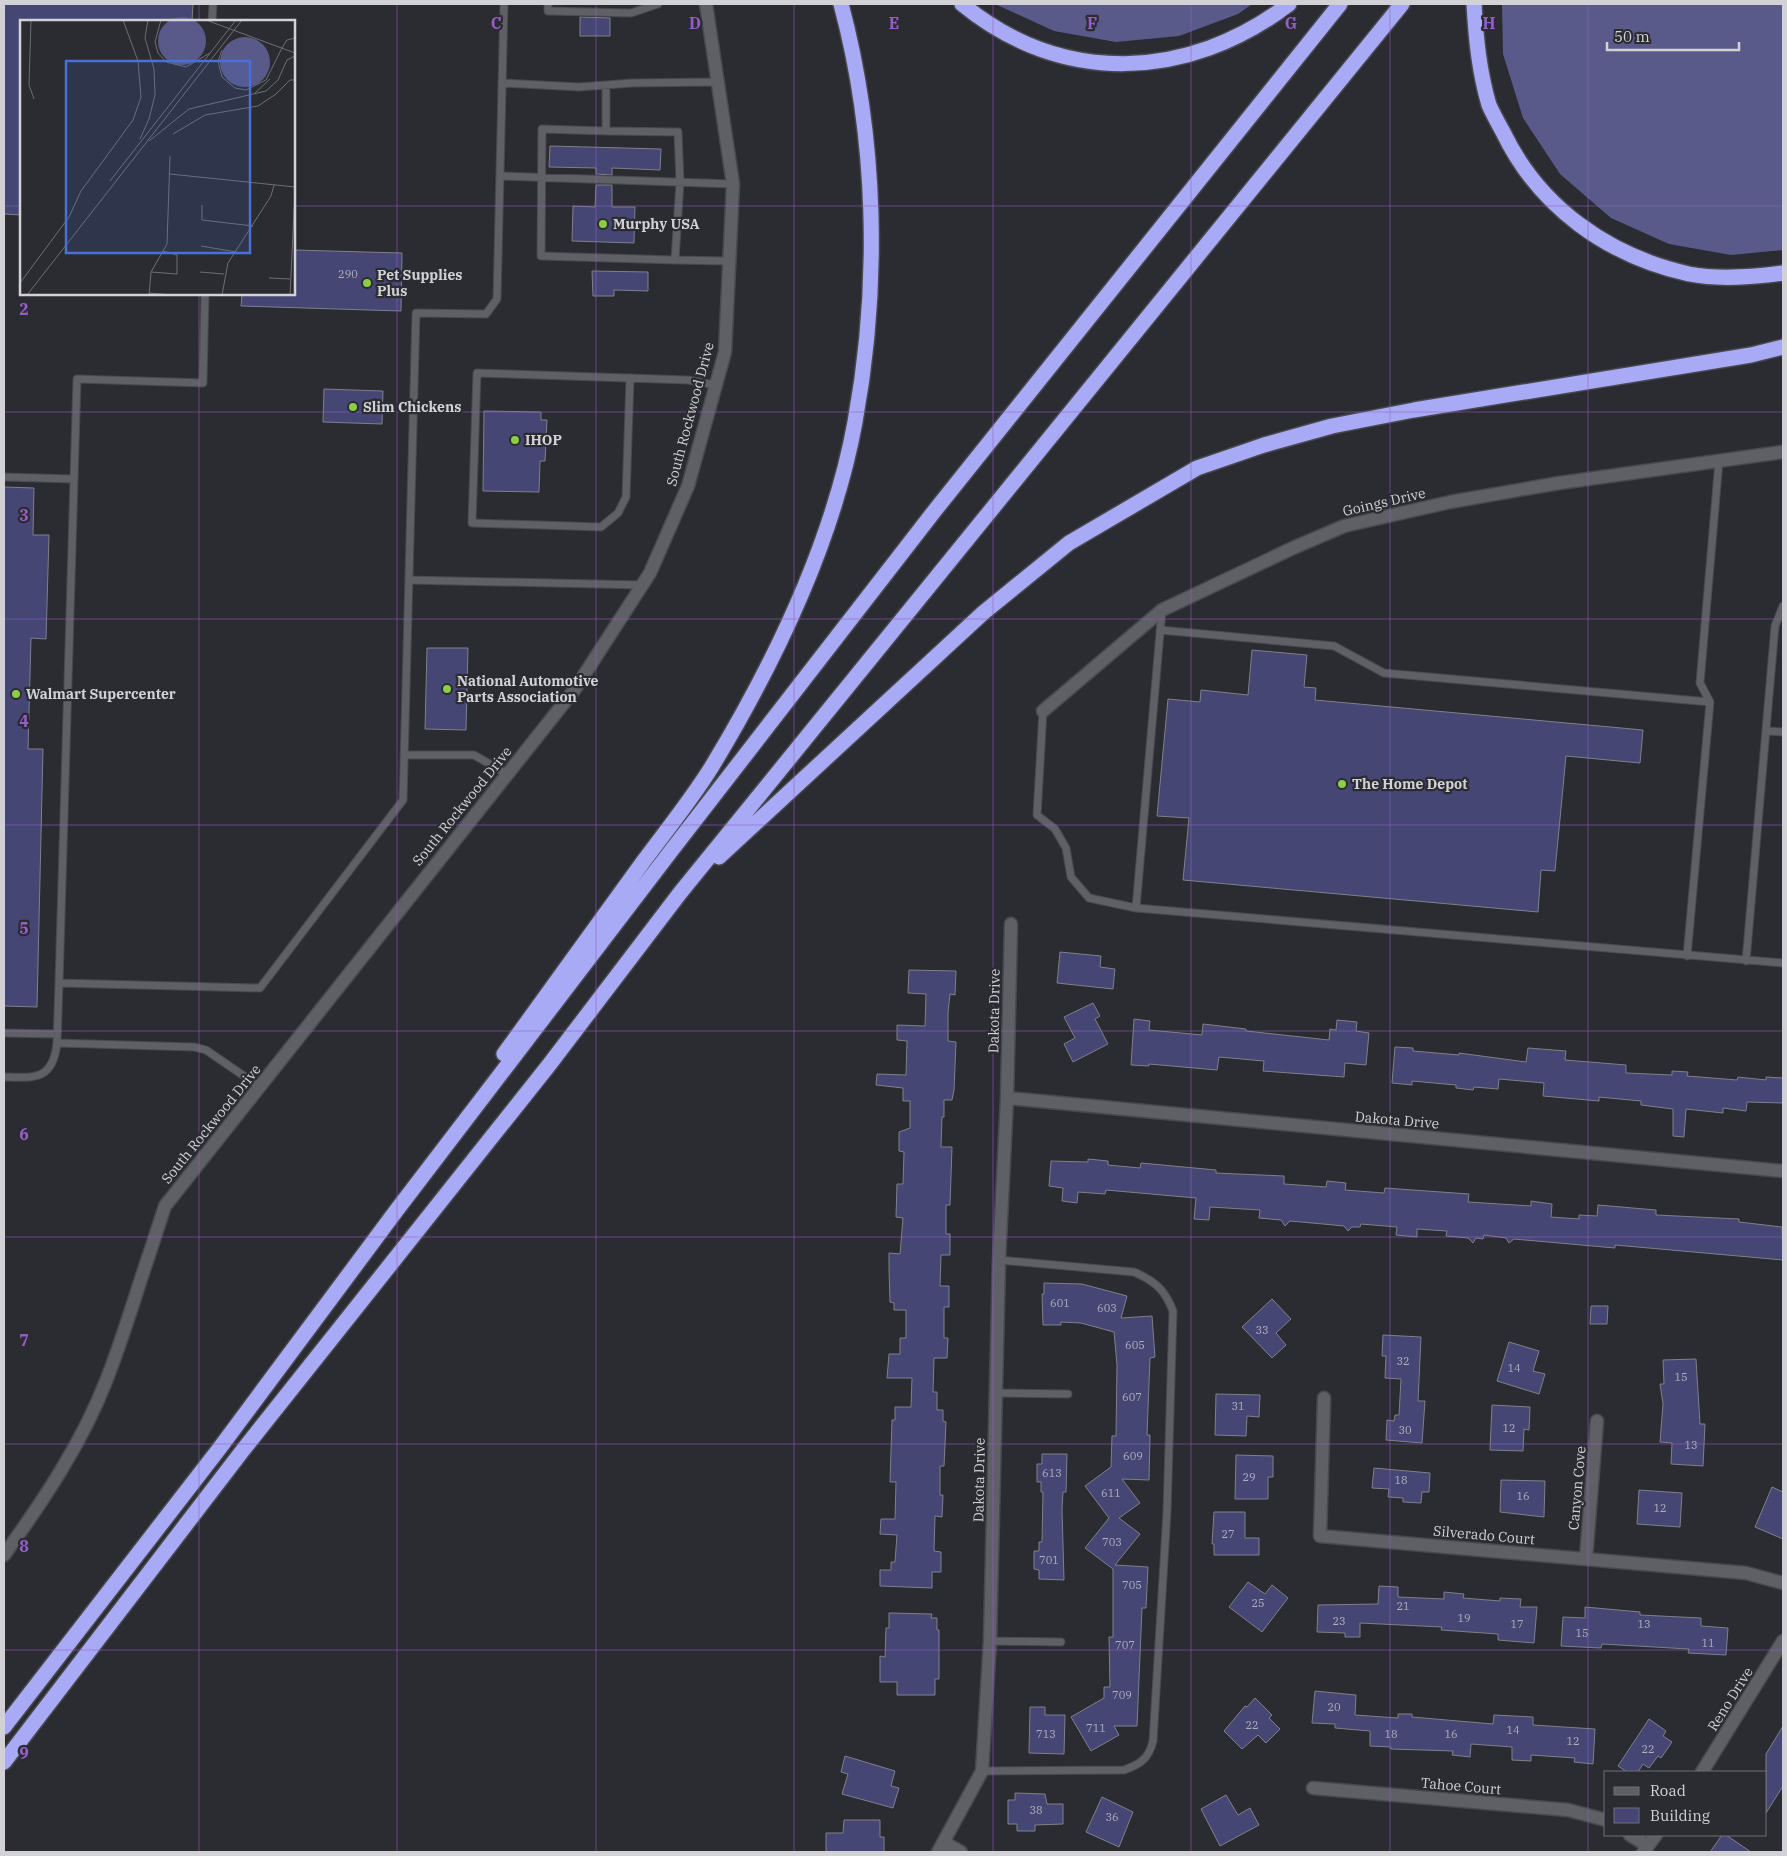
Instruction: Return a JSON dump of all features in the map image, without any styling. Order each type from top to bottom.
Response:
[{"type":"highway","points":[[396,1212],[430,1156],[710,770],[760,678],[792,613],[812,566],[837,494],[855,423],[867,327],[871,239],[867,143],[860,82],[841,4]]},
{"type":"highway","points":[[962,4],[1010,37],[1043,51],[1078,60],[1119,64],[1160,62],[1199,53],[1262,24],[1289,4]]},
{"type":"highway","points":[[4,1727],[219,1449],[396,1212],[936,509],[1340,4]]},
{"type":"highway","points":[[4,1762],[237,1458],[549,1064],[680,893],[1402,4]]},
{"type":"highway","points":[[1474,4],[1477,54],[1490,106],[1516,159],[1550,202],[1590,234],[1639,259],[1690,274],[1748,278],[1783,273]]},
{"type":"highway","points":[[1751,355],[1783,340]]},
{"type":"highway","points":[[680,893],[983,613],[1069,544],[1197,468],[1264,445],[1332,426],[1414,410],[1751,355],[1783,347]]},
{"type":"street","name":"South Rockwood Drive","points":[[4,1555],[34,1514],[75,1445],[106,1382],[165,1206],[575,689],[650,573],[688,486],[725,352],[733,184],[706,4]]},
{"type":"street","name":"Goings Drive","points":[[1043,711],[1162,610],[1344,526],[1450,502],[1559,483],[1783,452]]},
{"type":"street","name":"Dakota Drive","points":[[942,1848],[982,1771],[990,1641],[999,1260],[1007,1098],[1011,924]]},
{"type":"street","name":"Dakota Drive","points":[[1007,1098],[1783,1171]]},
{"type":"street","name":"Silverado Court","points":[[1324,1398],[1320,1536],[1746,1573],[1783,1583]]},
{"type":"street","name":"Canyon Cove","points":[[1586,1558],[1597,1421]]},
{"type":"street","name":"Reno Drive","points":[[1703,1771],[1783,1641]]},
{"type":"street","name":"Tahoe Court","points":[[1313,1788],[1568,1810],[1604,1819]]},
{"type":"street","points":[[1631,1836],[1646,1849],[1655,1836]]},
{"type":"street","points":[[942,1848],[961,1852]]},
{"type":"lane","points":[[212,20],[213,4]]},
{"type":"lane","points":[[59,983],[260,988],[403,800],[416,313],[486,314],[497,299],[504,4]]},
{"type":"lane","points":[[548,4],[548,11],[631,13],[658,4]]},
{"type":"lane","points":[[502,83],[580,87],[717,82]]},
{"type":"lane","points":[[606,85],[606,131]]},
{"type":"lane","points":[[675,260],[680,182],[678,132],[542,130],[541,256],[675,260],[729,261]]},
{"type":"lane","points":[[500,176],[733,184]]},
{"type":"lane","points":[[4,1077],[32,1078],[44,1074],[50,1066],[57,1034],[77,379],[203,383],[205,295]]},
{"type":"lane","points":[[630,378],[626,496],[618,513],[601,527],[472,523],[477,373],[630,378],[688,380],[716,385]]},
{"type":"lane","points":[[1687,956],[1710,702],[1700,683],[1719,461]]},
{"type":"lane","points":[[4,477],[74,479]]},
{"type":"lane","points":[[409,580],[643,585]]},
{"type":"lane","points":[[1746,961],[1775,626],[1783,606]]},
{"type":"lane","points":[[1136,908],[1162,610]]},
{"type":"lane","points":[[1160,630],[1334,646],[1384,673],[1710,702]]},
{"type":"lane","points":[[1043,711],[1037,815],[1055,829],[1066,848],[1070,878],[1089,898],[1136,908],[1783,963]]},
{"type":"lane","points":[[1766,730],[1783,732]]},
{"type":"lane","points":[[405,755],[474,755],[507,774]]},
{"type":"lane","points":[[4,1033],[57,1034]]},
{"type":"lane","points":[[56,1043],[194,1046],[206,1050],[260,1087]]},
{"type":"lane","points":[[982,1771],[1124,1770],[1140,1764],[1150,1753],[1153,1741],[1168,1503],[1173,1311],[1166,1293],[1151,1279],[1134,1272],[999,1260]]},
{"type":"lane","points":[[996,1393],[1068,1394]]},
{"type":"lane","points":[[990,1641],[1061,1642]]},
{"type":"shaded area","points":[[995,4],[1252,4],[1238,14],[1179,36],[1116,42],[1054,31]]},
{"type":"shaded area","points":[[1502,4],[1783,4],[1783,250],[1731,255],[1669,244],[1611,218],[1560,174],[1523,118],[1503,54]]},
{"type":"building","points":[[4,4],[193,4],[192,20],[20,20],[20,215],[4,214]]},
{"type":"building","points":[[580,17],[610,18],[610,36],[580,36]]},
{"type":"building","points":[[550,146],[661,149],[660,170],[612,168],[612,175],[596,174],[596,168],[549,167]]},
{"type":"building","name":"Murphy USA","points":[[596,185],[612,185],[612,207],[635,207],[634,243],[572,241],[573,206],[595,207]]},
{"type":"building","points":[[295,250],[402,253],[401,311],[241,306],[242,295],[295,295]]},
{"type":"building","points":[[592,271],[648,272],[648,291],[614,290],[614,296],[593,296]]},
{"type":"building","name":"Slim Chickens","points":[[324,389],[383,391],[382,424],[323,422]]},
{"type":"building","name":"IHOP","points":[[484,411],[541,412],[541,420],[547,420],[545,461],[540,461],[539,492],[483,491]]},
{"type":"building","name":"Walmart Supercenter","points":[[4,487],[34,488],[33,535],[49,535],[46,639],[31,638],[28,749],[43,749],[37,1007],[4,1006]]},
{"type":"building","name":"National Automotive Parts Association","points":[[427,648],[468,648],[466,730],[425,729]]},
{"type":"building","name":"The Home Depot","points":[[1252,650],[1307,655],[1304,687],[1316,688],[1315,700],[1643,730],[1640,763],[1566,756],[1555,871],[1541,870],[1538,912],[1183,880],[1189,818],[1157,816],[1168,699],[1200,702],[1201,690],[1248,695]]},
{"type":"building","points":[[1060,952],[1101,956],[1100,967],[1115,969],[1113,989],[1057,983]]},
{"type":"building","points":[[909,970],[956,971],[955,995],[950,994],[948,1013],[948,1041],[956,1042],[954,1090],[952,1100],[944,1100],[941,1147],[952,1147],[950,1205],[946,1205],[946,1234],[950,1234],[950,1255],[941,1255],[940,1286],[949,1286],[949,1307],[944,1307],[944,1338],[948,1338],[947,1358],[934,1358],[933,1392],[937,1392],[937,1410],[943,1410],[943,1421],[946,1422],[944,1466],[940,1466],[940,1495],[943,1495],[942,1517],[935,1516],[934,1551],[941,1552],[941,1572],[932,1572],[932,1588],[880,1586],[880,1570],[891,1570],[891,1562],[895,1562],[897,1535],[880,1534],[881,1519],[895,1519],[896,1482],[890,1482],[892,1420],[895,1420],[895,1407],[911,1407],[912,1378],[887,1378],[889,1354],[900,1354],[900,1338],[906,1338],[906,1310],[894,1310],[894,1303],[890,1302],[889,1253],[900,1254],[903,1218],[896,1217],[897,1184],[903,1184],[904,1152],[899,1151],[899,1132],[910,1128],[910,1101],[903,1101],[903,1088],[876,1085],[877,1074],[906,1075],[907,1041],[897,1040],[897,1025],[925,1026],[926,994],[908,993]]},
{"type":"building","points":[[1093,1003],[1100,1016],[1095,1019],[1108,1044],[1073,1062],[1064,1044],[1075,1038],[1064,1017]]},
{"type":"building","points":[[1134,1019],[1150,1021],[1149,1030],[1202,1035],[1203,1024],[1246,1029],[1246,1031],[1329,1040],[1330,1029],[1336,1030],[1337,1020],[1357,1022],[1356,1031],[1369,1033],[1366,1065],[1345,1063],[1344,1077],[1263,1071],[1264,1061],[1219,1057],[1217,1070],[1149,1064],[1149,1066],[1131,1065]]},
{"type":"building","points":[[1395,1047],[1413,1048],[1413,1051],[1459,1055],[1459,1053],[1526,1062],[1528,1048],[1566,1051],[1565,1060],[1626,1065],[1626,1073],[1672,1075],[1672,1071],[1688,1072],[1687,1076],[1737,1080],[1738,1077],[1766,1080],[1766,1077],[1783,1078],[1783,1103],[1747,1102],[1746,1111],[1723,1108],[1723,1113],[1686,1109],[1684,1137],[1673,1136],[1673,1109],[1641,1105],[1641,1101],[1599,1097],[1599,1101],[1543,1096],[1544,1083],[1499,1079],[1498,1089],[1474,1087],[1473,1090],[1456,1088],[1456,1085],[1412,1081],[1412,1085],[1392,1083]]},
{"type":"building","points":[[1088,1159],[1108,1161],[1108,1165],[1140,1168],[1141,1163],[1216,1170],[1216,1173],[1284,1176],[1284,1184],[1326,1187],[1327,1181],[1346,1183],[1345,1190],[1384,1193],[1385,1188],[1469,1194],[1468,1202],[1531,1206],[1531,1201],[1552,1204],[1551,1217],[1579,1219],[1579,1215],[1597,1216],[1598,1205],[1656,1210],[1656,1215],[1739,1219],[1739,1222],[1782,1227],[1783,1260],[1615,1245],[1615,1248],[1514,1239],[1509,1243],[1506,1238],[1484,1235],[1483,1239],[1476,1238],[1473,1243],[1468,1238],[1446,1236],[1447,1231],[1417,1229],[1417,1237],[1396,1235],[1397,1227],[1361,1224],[1360,1227],[1352,1227],[1348,1231],[1344,1226],[1290,1221],[1285,1226],[1281,1220],[1259,1218],[1260,1210],[1210,1207],[1209,1220],[1194,1219],[1196,1198],[1106,1190],[1105,1194],[1078,1192],[1077,1203],[1062,1201],[1063,1188],[1049,1186],[1051,1161],[1088,1162]]},
{"type":"building","points":[[1044,1283],[1082,1284],[1127,1296],[1121,1318],[1152,1316],[1155,1357],[1150,1358],[1147,1435],[1150,1435],[1149,1480],[1122,1479],[1140,1503],[1119,1518],[1140,1534],[1115,1565],[1148,1567],[1146,1608],[1142,1608],[1137,1726],[1114,1726],[1119,1735],[1091,1751],[1071,1717],[1104,1698],[1104,1687],[1110,1687],[1109,1637],[1113,1637],[1113,1569],[1085,1548],[1109,1518],[1085,1486],[1111,1467],[1112,1436],[1116,1436],[1117,1365],[1114,1332],[1081,1323],[1061,1322],[1061,1325],[1043,1325],[1042,1294],[1044,1294]]},
{"type":"building","points":[[1272,1299],[1291,1319],[1276,1333],[1286,1345],[1272,1358],[1242,1327]]},
{"type":"building","points":[[1591,1306],[1608,1306],[1607,1324],[1590,1324]]},
{"type":"building","points":[[1383,1335],[1421,1337],[1418,1401],[1425,1401],[1422,1443],[1386,1440],[1387,1420],[1394,1421],[1395,1415],[1399,1415],[1401,1379],[1385,1378],[1386,1356],[1382,1356]]},
{"type":"building","points":[[1509,1342],[1539,1351],[1533,1371],[1545,1374],[1539,1394],[1497,1381]]},
{"type":"building","points":[[1696,1359],[1700,1424],[1705,1424],[1703,1466],[1671,1464],[1672,1443],[1660,1442],[1663,1404],[1660,1384],[1664,1384],[1663,1360]]},
{"type":"building","points":[[1216,1394],[1260,1395],[1259,1417],[1247,1416],[1246,1436],[1215,1435]]},
{"type":"building","points":[[1492,1405],[1530,1407],[1529,1430],[1524,1429],[1523,1451],[1490,1450]]},
{"type":"building","points":[[1042,1454],[1067,1454],[1066,1492],[1063,1492],[1062,1509],[1064,1580],[1039,1579],[1039,1570],[1034,1569],[1034,1551],[1039,1551],[1039,1542],[1042,1542],[1043,1492],[1041,1492],[1041,1482],[1037,1482],[1037,1464],[1042,1464]]},
{"type":"building","points":[[1236,1455],[1273,1456],[1273,1477],[1268,1477],[1268,1499],[1235,1499]]},
{"type":"building","points":[[1374,1468],[1430,1473],[1429,1492],[1422,1492],[1421,1503],[1403,1502],[1403,1498],[1388,1497],[1389,1489],[1372,1488]]},
{"type":"building","points":[[1501,1480],[1545,1481],[1544,1517],[1500,1512]]},
{"type":"building","points":[[1772,1487],[1783,1492],[1783,1539],[1755,1527]]},
{"type":"building","points":[[1639,1490],[1682,1493],[1680,1527],[1637,1524]]},
{"type":"building","points":[[1214,1512],[1245,1512],[1245,1538],[1259,1538],[1259,1555],[1214,1555],[1214,1544],[1212,1544]]},
{"type":"building","points":[[1248,1582],[1265,1594],[1272,1585],[1288,1598],[1262,1632],[1229,1607]]},
{"type":"building","points":[[1379,1586],[1398,1587],[1398,1597],[1444,1599],[1444,1592],[1464,1594],[1463,1598],[1500,1601],[1500,1598],[1521,1599],[1520,1607],[1537,1607],[1534,1643],[1498,1640],[1498,1634],[1441,1630],[1442,1627],[1360,1623],[1360,1637],[1345,1637],[1345,1633],[1317,1632],[1318,1605],[1378,1604]]},
{"type":"building","points":[[1585,1607],[1640,1612],[1640,1615],[1701,1618],[1701,1626],[1728,1628],[1726,1655],[1688,1653],[1689,1649],[1602,1644],[1601,1648],[1561,1646],[1563,1617],[1585,1618]]},
{"type":"building","points":[[889,1613],[932,1614],[931,1618],[937,1618],[937,1630],[939,1630],[939,1679],[935,1679],[935,1695],[897,1695],[897,1682],[880,1682],[880,1656],[885,1657],[886,1628],[889,1628]]},
{"type":"building","points":[[1315,1691],[1356,1695],[1355,1715],[1398,1718],[1398,1714],[1412,1714],[1412,1717],[1493,1724],[1494,1715],[1533,1717],[1533,1725],[1595,1729],[1593,1764],[1574,1762],[1575,1758],[1531,1755],[1531,1761],[1512,1760],[1512,1747],[1471,1744],[1470,1757],[1452,1755],[1453,1751],[1391,1749],[1391,1747],[1370,1746],[1370,1731],[1335,1728],[1335,1724],[1312,1723]]},
{"type":"building","points":[[1255,1698],[1272,1715],[1269,1718],[1280,1729],[1266,1743],[1258,1735],[1242,1749],[1224,1731],[1245,1706],[1247,1707]]},
{"type":"building","points":[[1030,1707],[1045,1707],[1045,1715],[1065,1715],[1064,1754],[1029,1753]]},
{"type":"building","points":[[1649,1719],[1666,1731],[1663,1736],[1672,1742],[1661,1758],[1658,1756],[1649,1768],[1643,1764],[1639,1771],[1626,1771],[1618,1766]]},
{"type":"building","points":[[1783,1726],[1783,1786],[1767,1811],[1767,1771],[1766,1754]]},
{"type":"building","points":[[845,1756],[895,1771],[891,1786],[899,1788],[893,1808],[842,1794],[848,1774],[841,1772]]},
{"type":"building","points":[[1015,1793],[1045,1794],[1047,1804],[1063,1804],[1063,1824],[1035,1825],[1035,1831],[1017,1831],[1017,1824],[1008,1824],[1008,1800],[1015,1800]]},
{"type":"building","points":[[1226,1795],[1238,1815],[1250,1808],[1259,1825],[1220,1846],[1201,1809]]},
{"type":"building","points":[[1102,1797],[1133,1812],[1119,1847],[1086,1832]]},
{"type":"building","points":[[844,1820],[880,1820],[880,1837],[884,1837],[884,1852],[826,1852],[826,1833],[843,1833]]},
{"type":"building","points":[[1721,1836],[1727,1836],[1751,1852],[1710,1852]]},
{"type":"place","name":"Murphy USA","points":[[603,224]]},
{"type":"place","name":"Pet Supplies Plus","points":[[367,283]]},
{"type":"place","name":"Slim Chickens","points":[[353,407]]},
{"type":"place","name":"IHOP","points":[[515,440]]},
{"type":"place","name":"National Automotive Parts Association","points":[[447,689]]},
{"type":"place","name":"Walmart Supercenter","points":[[16,694]]},
{"type":"place","name":"The Home Depot","points":[[1342,784]]}]
